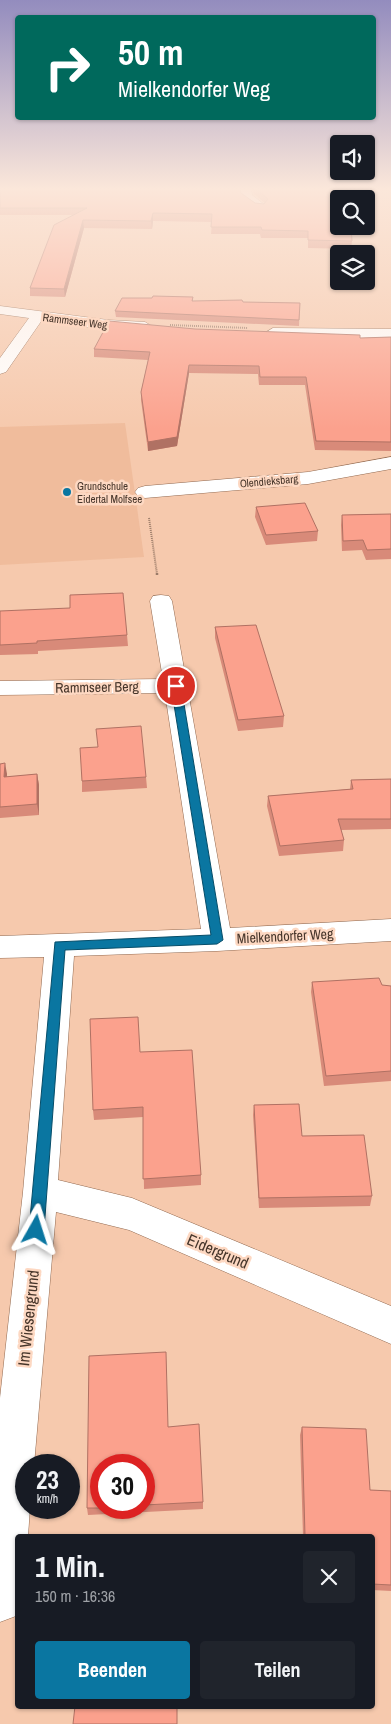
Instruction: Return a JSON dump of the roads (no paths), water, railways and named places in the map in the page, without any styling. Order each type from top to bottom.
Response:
[{"type":"street","name":"Rammseer Weg","points":[[0,310],[108,325],[166,326]]},
{"type":"street","points":[[0,369],[38,316]]},
{"type":"street","points":[[254,330],[391,334]]},
{"type":"street","name":"Olendieksbarg","points":[[145,492],[308,478],[391,463]]},
{"type":"street","points":[[161,601],[217,940]]},
{"type":"street","name":"Rammseer Berg","points":[[0,688],[176,686]]},
{"type":"street","name":"Mielkendorfer Weg","points":[[0,947],[217,940],[391,930]]},
{"type":"street","name":"Im Wiesengrund","points":[[0,1600],[40,1192],[60,945]]},
{"type":"street","name":"Eidergrund","points":[[40,1192],[132,1214],[391,1325]]},
{"type":"place","name":"Grundschule Eidertal Molfsee","points":[[67,492]]}]
